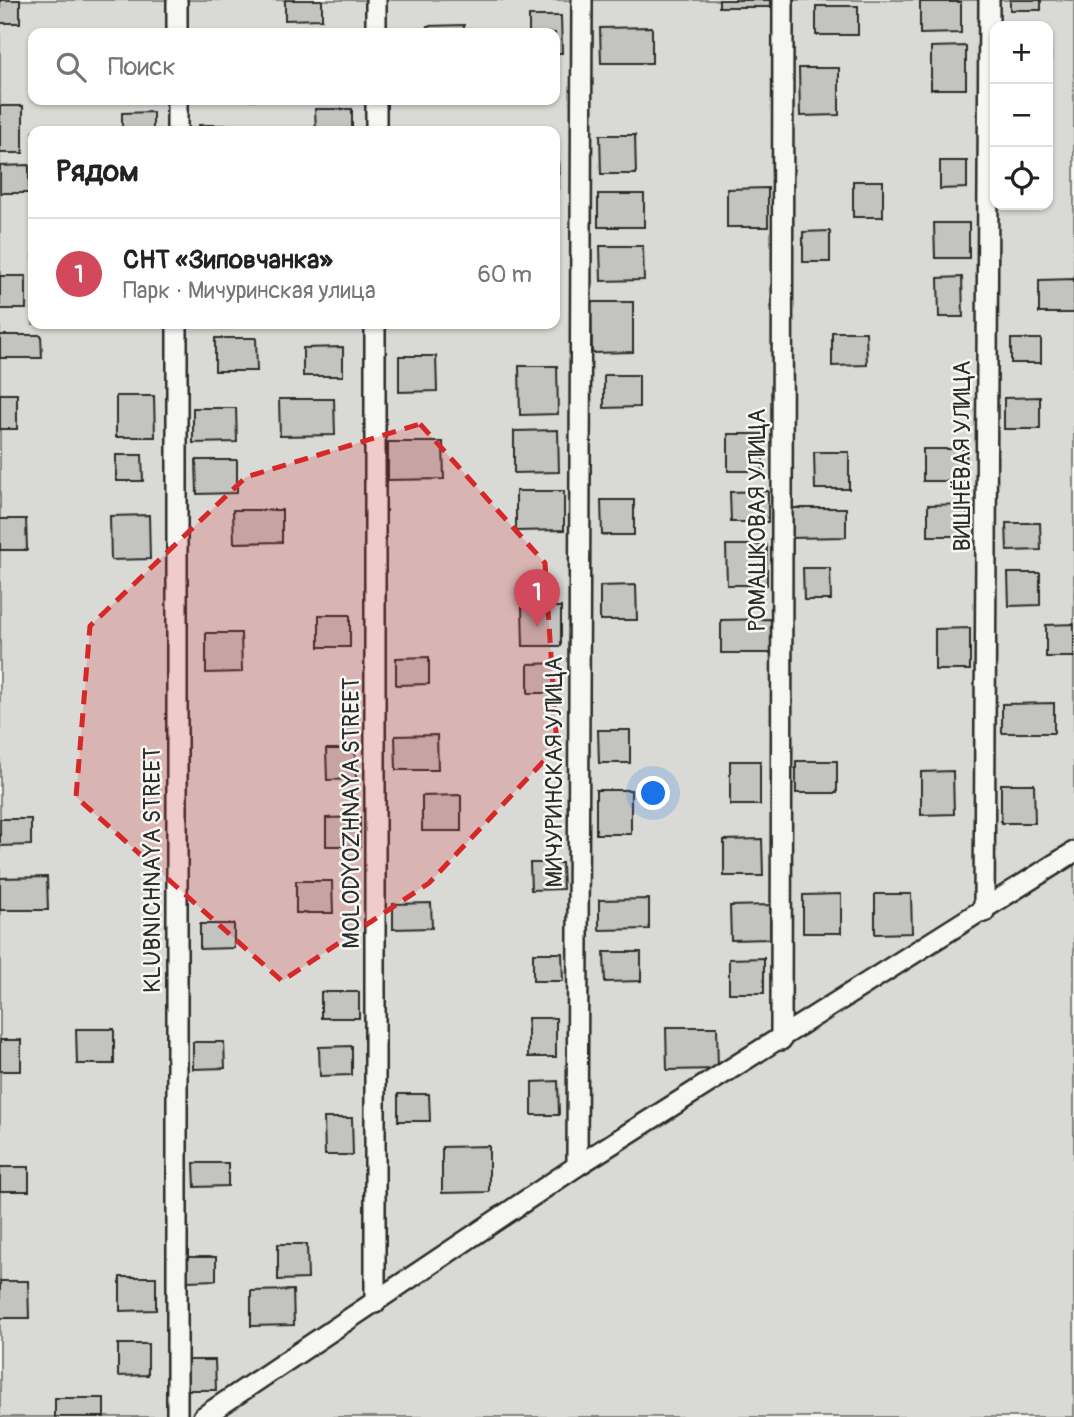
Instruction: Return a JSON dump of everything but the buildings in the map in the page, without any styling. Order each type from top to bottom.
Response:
[{"type":"street","points":[[177,0],[177,28]]},
{"type":"street","points":[[376,0],[376,28]]},
{"type":"street","name":"МИЧУРИНСКАЯ УЛИЦА","points":[[577,1166],[582,0]]},
{"type":"street","name":"РОМАШКОВАЯ УЛИЦА","points":[[781,1040],[783,0]]},
{"type":"street","name":"ВИШНЁВАЯ УЛИЦА","points":[[984,912],[989,0]]},
{"type":"street","points":[[177,105],[177,126]]},
{"type":"street","points":[[376,105],[376,126]]},
{"type":"street","name":"KLUBNICHNAYA STREET","points":[[177,329],[177,1417]]},
{"type":"street","name":"MOLODYOZHNAYA STREET","points":[[375,1303],[376,329]]},
{"type":"street","points":[[203,1417],[577,1166],[984,912],[1074,852]]},
{"type":"highlighted area","points":[[420,424],[545,563],[557,747],[429,883],[282,981],[76,797],[90,626],[246,477]]},
{"type":"shaded area","points":[[0,0],[1074,0],[1074,1417],[0,1417]]},
{"type":"place","name":"СНТ «Зиповчанка»","points":[[537,627]]}]
